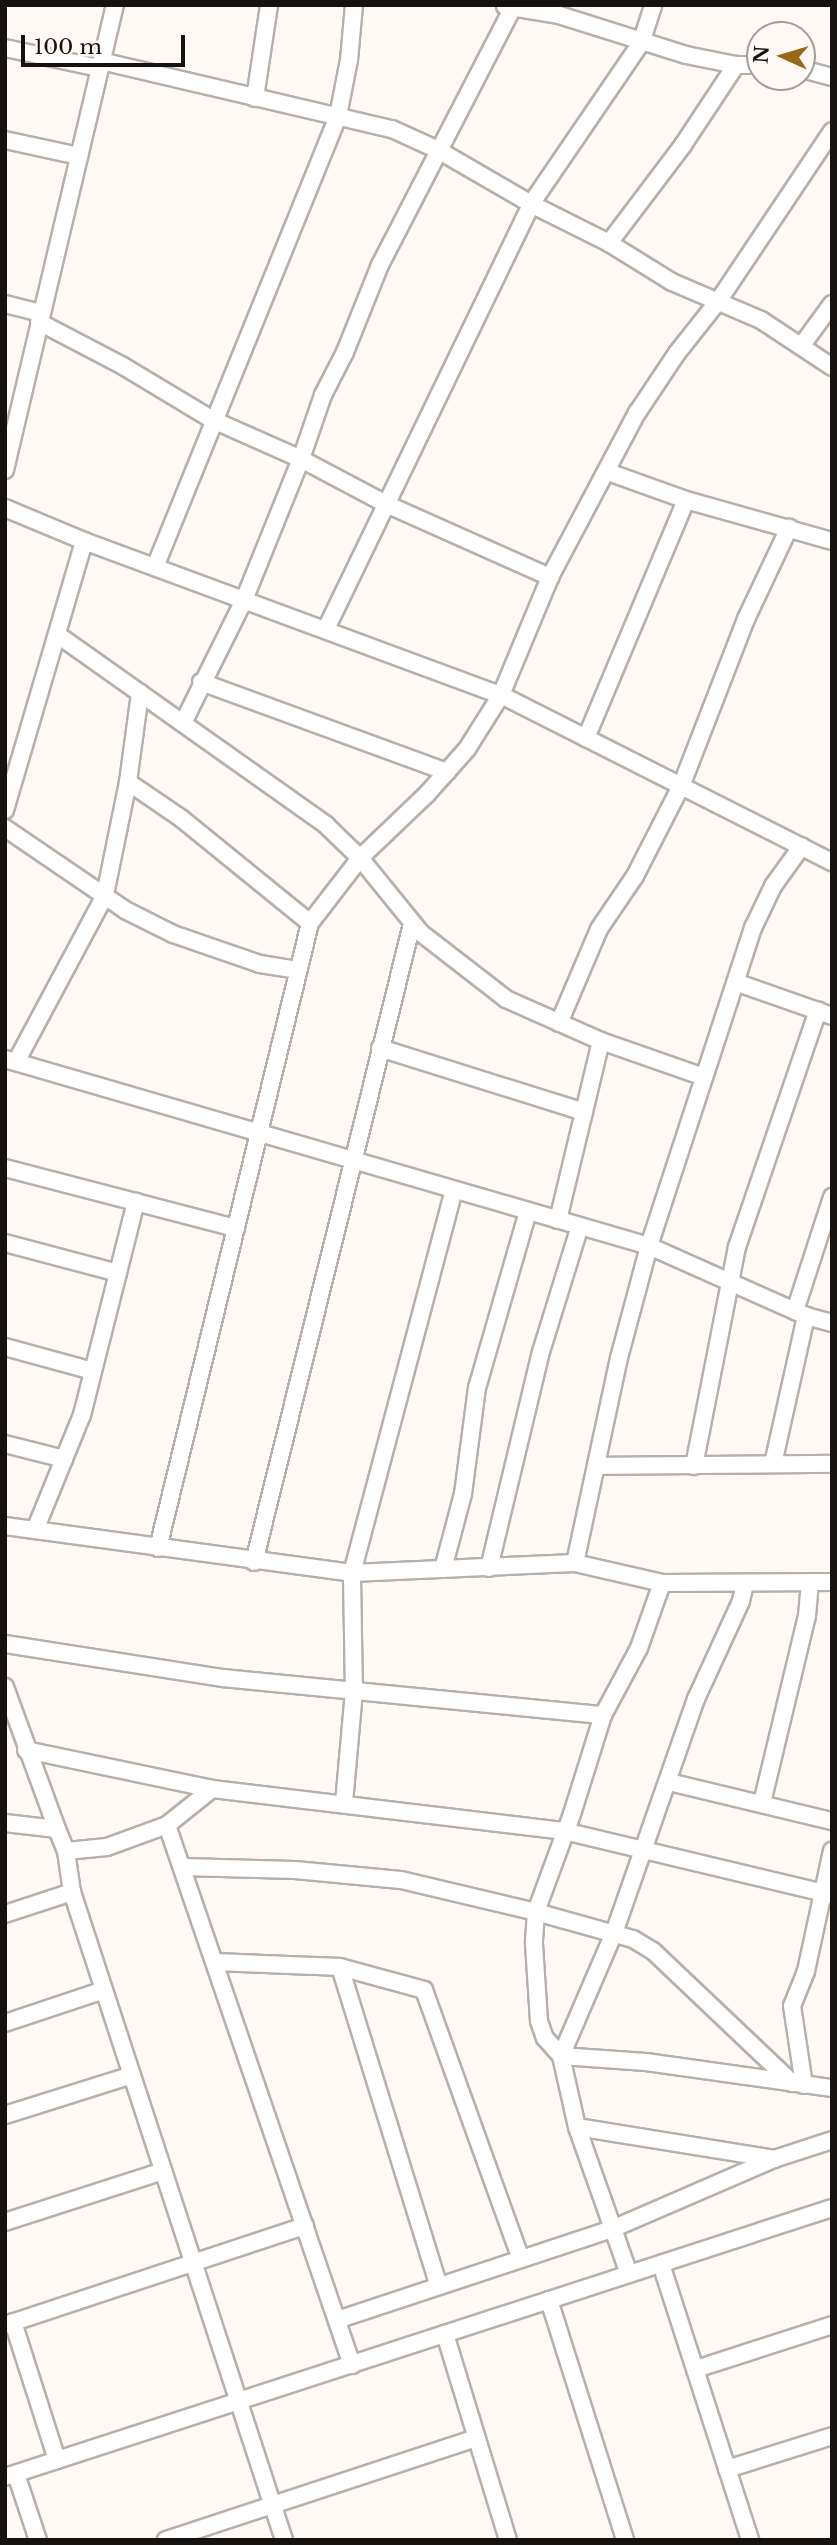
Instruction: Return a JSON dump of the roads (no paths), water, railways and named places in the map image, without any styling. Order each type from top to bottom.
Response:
[{"type":"street","points":[[5,470],[115,5]]},
{"type":"street","points":[[255,98],[269,5]]},
{"type":"street","points":[[156,567],[213,420],[338,116],[349,60],[354,5]]},
{"type":"street","points":[[326,629],[531,204],[642,43],[653,5]]},
{"type":"street","points":[[183,723],[244,600],[301,459],[323,396],[345,352],[380,265],[508,6],[559,15],[642,43],[746,65]]},
{"type":"street","points":[[5,48],[100,64],[392,130],[438,150],[531,204],[609,243],[672,282],[761,320],[832,367]]},
{"type":"street","points":[[609,243],[697,126],[736,65]]},
{"type":"street","points":[[158,1548],[310,923],[360,858],[467,749],[502,695],[550,577],[637,413],[677,353],[719,300],[832,131]]},
{"type":"street","points":[[5,140],[79,156]]},
{"type":"street","points":[[5,304],[40,318],[213,420],[301,459],[386,504],[550,577]]},
{"type":"street","points":[[802,345],[832,304]]},
{"type":"street","points":[[608,472],[686,500],[832,541]]},
{"type":"street","points":[[586,738],[686,500]]},
{"type":"street","points":[[5,508],[84,541],[502,695],[832,862]]},
{"type":"street","points":[[559,1023],[599,929],[635,876],[682,785],[746,619],[789,528]]},
{"type":"street","points":[[5,810],[16,765],[58,635],[84,541]]},
{"type":"street","points":[[58,635],[326,825],[360,858],[412,923],[436,947],[506,999],[601,1041],[704,1077]]},
{"type":"street","points":[[201,682],[447,772]]},
{"type":"street","points":[[140,693],[128,782],[105,895],[11,1060],[649,1246],[800,1313],[832,1323]]},
{"type":"street","points":[[128,782],[182,819],[310,923]]},
{"type":"street","points":[[5,828],[125,910],[173,934],[260,964],[299,971]]},
{"type":"street","points":[[575,1563],[619,1359],[649,1246],[758,918],[773,886],[802,846]]},
{"type":"street","points":[[254,1562],[412,923]]},
{"type":"street","points":[[694,1466],[733,1283],[737,1247],[825,1013],[738,982]]},
{"type":"street","points":[[558,1220],[601,1041]]},
{"type":"street","points":[[380,1048],[584,1112]]},
{"type":"street","points":[[5,1168],[236,1228]]},
{"type":"street","points":[[344,1803],[354,1692],[352,1573],[454,1190]]},
{"type":"street","points":[[773,1464],[800,1313],[832,1198]]},
{"type":"street","points":[[35,1530],[82,1415],[136,1202]]},
{"type":"street","points":[[443,1569],[463,1494],[477,1388],[528,1211]]},
{"type":"street","points":[[489,1568],[540,1356],[580,1226]]},
{"type":"street","points":[[5,1243],[118,1273]]},
{"type":"street","points":[[5,1347],[93,1371]]},
{"type":"street","points":[[5,1444],[64,1459]]},
{"type":"street","points":[[596,1466],[832,1464]]},
{"type":"street","points":[[5,1526],[254,1562],[352,1573],[575,1563],[662,1583],[832,1581]]},
{"type":"street","points":[[629,2274],[577,2127],[561,2056],[545,2038],[539,2021],[534,1944],[536,1912],[603,1716],[639,1648],[662,1583]]},
{"type":"street","points":[[561,2056],[614,1933],[696,1699],[741,1601],[746,1583]]},
{"type":"street","points":[[762,1803],[807,1616],[810,1583]]},
{"type":"street","points":[[5,1644],[223,1678],[603,1716]]},
{"type":"street","points":[[5,1687],[26,1751],[66,1851],[72,1892],[284,2540]]},
{"type":"street","points":[[26,1751],[212,1790],[564,1830],[827,1895]]},
{"type":"street","points":[[669,1782],[832,1821]]},
{"type":"street","points":[[66,1851],[107,1847],[167,1825],[212,1790]]},
{"type":"street","points":[[5,1823],[57,1829]]},
{"type":"street","points":[[167,1825],[352,2365]]},
{"type":"street","points":[[798,2084],[792,2006],[806,1971],[827,1895],[832,1851]]},
{"type":"street","points":[[183,1867],[295,1870],[401,1880],[614,1933],[653,1951],[798,2084]]},
{"type":"street","points":[[5,1914],[72,1892]]},
{"type":"street","points":[[216,1962],[340,1967],[424,1990],[521,2259]]},
{"type":"street","points":[[340,1967],[439,2286]]},
{"type":"street","points":[[5,2023],[104,1990]]},
{"type":"street","points":[[561,2056],[646,2062],[832,2088]]},
{"type":"street","points":[[5,2115],[132,2075]]},
{"type":"street","points":[[577,2127],[774,2159]]},
{"type":"street","points":[[337,2320],[612,2229],[774,2159],[832,2140]]},
{"type":"street","points":[[5,2222],[163,2171]]},
{"type":"street","points":[[38,2540],[11,2475],[832,2208]]},
{"type":"street","points":[[57,2460],[9,2324],[305,2226]]},
{"type":"street","points":[[661,2264],[750,2540]]},
{"type":"street","points":[[549,2300],[625,2540]]},
{"type":"street","points":[[696,2369],[832,2325]]},
{"type":"street","points":[[445,2334],[508,2540]]},
{"type":"street","points":[[727,2469],[832,2436]]},
{"type":"street","points":[[166,2540],[477,2438]]}]
